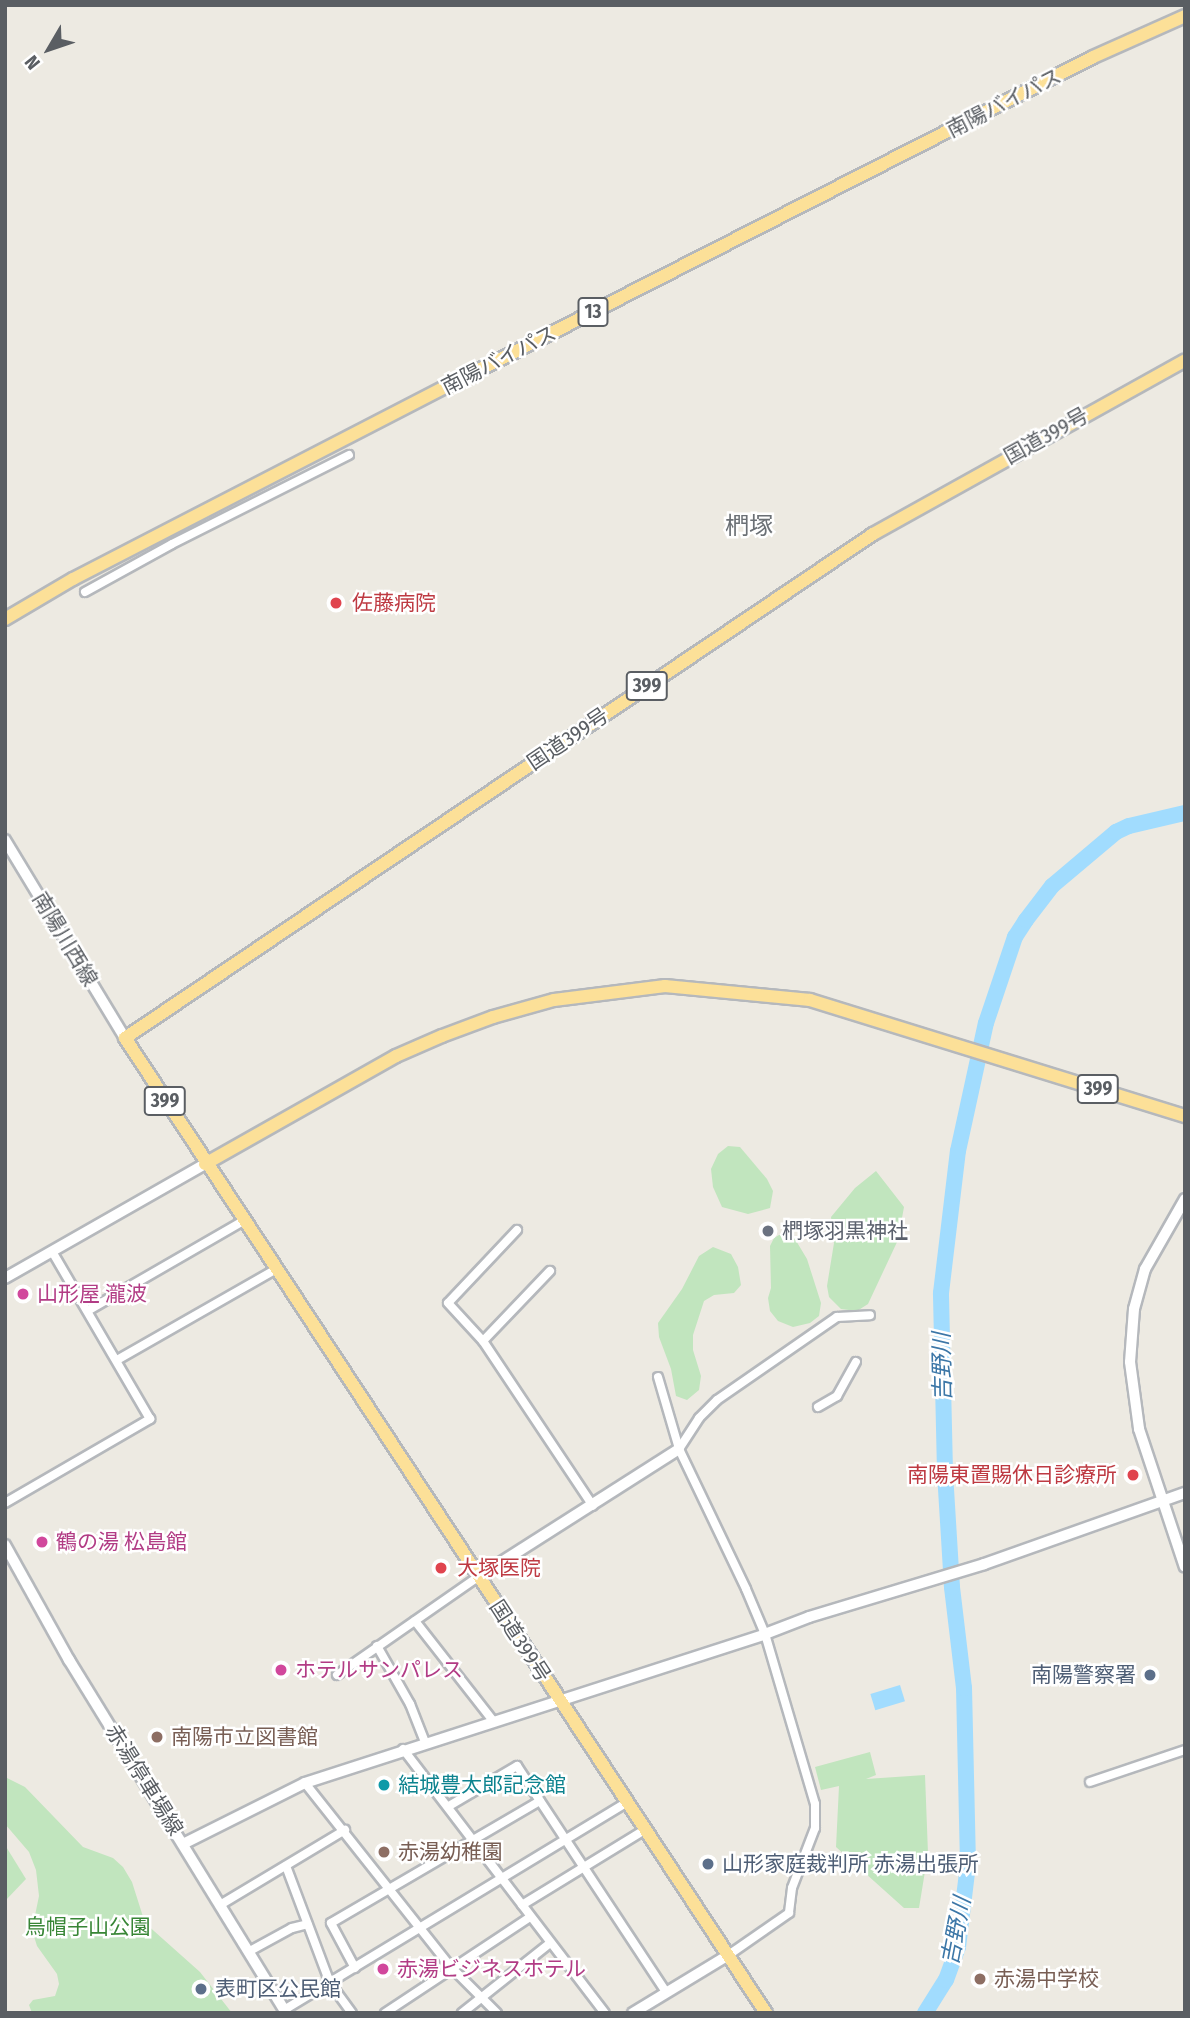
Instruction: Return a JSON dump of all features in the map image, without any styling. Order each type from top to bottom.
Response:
[{"type":"highway","name":"南陽バイパス","points":[[5,619],[73,579],[469,375],[1093,57],[1185,16]]},
{"type":"highway","name":"国道399号","points":[[763,2012],[730,1954],[275,1270],[125,1038],[873,534],[1185,360]]},
{"type":"highway","name":"399","points":[[205,1164],[408,1051],[493,1017],[588,994],[665,986],[781,995],[810,1000],[1185,1116]]},
{"type":"main road","name":"南陽川西線","points":[[5,840],[125,1038]]},
{"type":"main road","points":[[5,1278],[205,1164]]},
{"type":"main road","points":[[1185,1199],[1145,1269],[1131,1334],[1135,1408],[1185,1567]]},
{"type":"main road","name":"赤湯停車場線","points":[[5,1545],[69,1660],[284,2012]]},
{"type":"street","points":[[85,592],[172,544],[349,455]]},
{"type":"street","points":[[89,1310],[243,1221]]},
{"type":"street","points":[[517,1230],[448,1303],[483,1341],[593,1506]]},
{"type":"street","points":[[5,1503],[150,1419],[89,1310],[52,1251]]},
{"type":"street","points":[[117,1360],[275,1270]]},
{"type":"street","points":[[483,1341],[550,1271]]},
{"type":"street","points":[[337,1675],[478,1577],[679,1449],[699,1418],[717,1400],[837,1317],[870,1315]]},
{"type":"street","points":[[818,1407],[837,1396],[856,1362]]},
{"type":"street","points":[[633,2013],[730,1954],[789,1913],[792,1888],[816,1817],[809,1781],[765,1634],[679,1449],[658,1377]]},
{"type":"street","points":[[183,1844],[305,1783],[403,1749],[765,1634],[809,1617],[984,1564],[1185,1493]]},
{"type":"street","points":[[415,1620],[493,1721]]},
{"type":"street","points":[[377,1646],[410,1704],[425,1742]]},
{"type":"street","points":[[403,1749],[605,2013]]},
{"type":"street","points":[[1090,1782],[1185,1750]]},
{"type":"street","points":[[449,1807],[517,1766],[666,1993]]},
{"type":"street","points":[[305,1783],[451,1966],[479,1998],[497,2013]]},
{"type":"street","points":[[355,1968],[331,1923],[540,1801]]},
{"type":"street","points":[[284,2012],[628,1802]]},
{"type":"street","points":[[522,1905],[646,1829]]},
{"type":"street","points":[[220,1905],[345,1830]]},
{"type":"street","points":[[286,1866],[330,1983],[352,2013]]},
{"type":"street","points":[[385,2013],[451,1966],[530,1917]]},
{"type":"street","points":[[248,1952],[292,1928],[308,1924]]},
{"type":"street","points":[[462,2013],[550,1942]]},
{"type":"green space","points":[[728,1146],[740,1147],[767,1179],[773,1191],[770,1208],[748,1214],[722,1207],[713,1187],[711,1169],[718,1154]]},
{"type":"green space","points":[[876,1171],[904,1207],[898,1240],[868,1304],[857,1311],[841,1309],[829,1297],[827,1286],[834,1243],[831,1217],[855,1188]]},
{"type":"green space","points":[[789,1229],[807,1259],[821,1303],[819,1316],[810,1323],[793,1327],[778,1321],[770,1311],[768,1298],[771,1288],[770,1246],[774,1238]]},
{"type":"green space","points":[[713,1247],[731,1254],[738,1267],[741,1285],[734,1293],[714,1295],[704,1301],[693,1335],[693,1350],[701,1376],[699,1390],[687,1400],[676,1396],[671,1369],[659,1337],[658,1323],[682,1289],[699,1256]]},
{"type":"green space","points":[[870,1752],[876,1775],[866,1779],[925,1775],[928,1853],[919,1908],[904,1908],[836,1847],[839,1786],[821,1790],[815,1767]]},
{"type":"green space","name":"烏帽子山公園","points":[[5,1777],[25,1787],[83,1847],[113,1858],[123,1867],[132,1882],[145,1923],[200,1972],[232,2013],[32,2013],[29,2005],[33,2000],[55,1996],[59,1984],[57,1974],[37,1946],[32,1930],[39,1896],[36,1870],[29,1852],[5,1824]]},
{"type":"green space","points":[[5,1845],[26,1879],[5,1901]]},
{"type":"water","points":[[900,1685],[905,1701],[875,1710],[870,1694]]},
{"type":"waterway","name":"吉野川","points":[[925,2013],[946,1980],[958,1947],[968,1864],[964,1688],[952,1587],[945,1472],[941,1293],[958,1151],[986,1023],[1015,937],[1026,920],[1052,886],[1116,832],[1129,826],[1185,813]]},
{"type":"place","name":"佐藤病院","points":[[336,603]]},
{"type":"place","name":"椚塚羽黒神社","points":[[768,1231]]},
{"type":"place","name":"山形屋 瀧波","points":[[23,1294]]},
{"type":"place","name":"南陽東置賜休日診療所","points":[[1133,1475]]},
{"type":"place","name":"鶴の湯 松島館","points":[[42,1542]]},
{"type":"place","name":"大塚医院","points":[[441,1568]]},
{"type":"place","name":"ホテルサンパレス","points":[[281,1670]]},
{"type":"place","name":"南陽警察署","points":[[1150,1675]]},
{"type":"place","name":"南陽市立図書館","points":[[157,1737]]},
{"type":"place","name":"結城豊太郎記念館","points":[[384,1785]]},
{"type":"place","name":"赤湯幼稚園","points":[[384,1852]]},
{"type":"place","name":"山形家庭裁判所 赤湯出張所","points":[[708,1864]]},
{"type":"place","name":"赤湯ビジネスホテル","points":[[383,1969]]},
{"type":"place","name":"赤湯中学校","points":[[980,1979]]},
{"type":"place","name":"表町区公民館","points":[[201,1989]]},
{"type":"district","name":"椚塚","points":[[749,527]]}]
